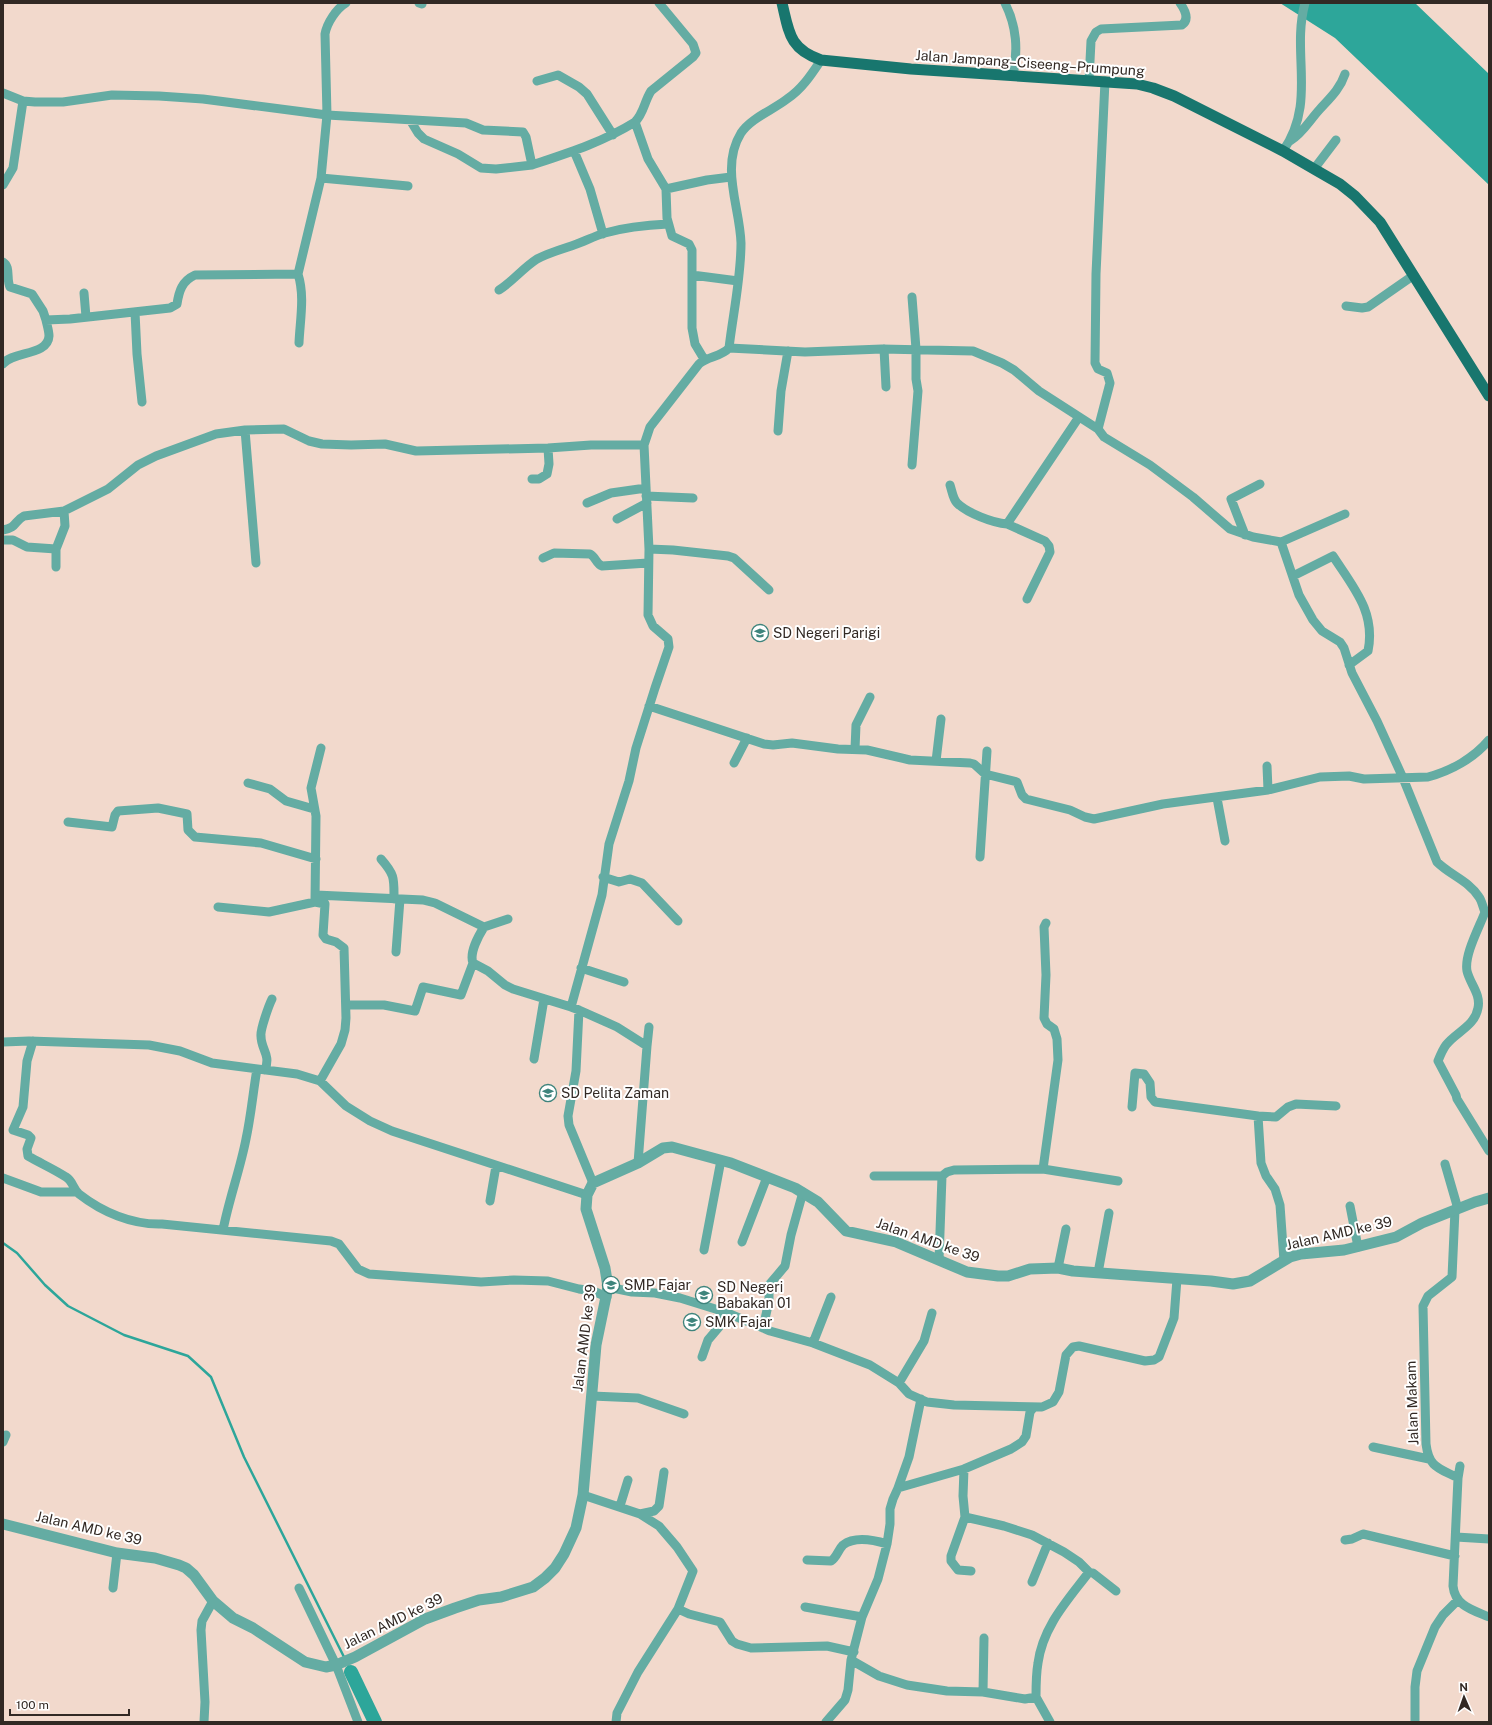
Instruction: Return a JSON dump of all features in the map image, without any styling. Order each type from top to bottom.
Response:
[{"type":"main road","name":"Jalan Jampang–Ciseeng–Prumpung","points":[[782,3],[795,45],[809,56],[820,60],[904,69],[1137,84],[1153,88],[1283,151],[1340,184],[1366,207],[1380,222],[1489,396]]},
{"type":"street","points":[[299,343],[302,296],[298,274],[321,178],[327,115],[326,26],[346,3]]},
{"type":"street","points":[[410,120],[418,133],[424,139],[453,152],[481,168],[496,169],[532,165],[574,151],[613,135],[635,122],[642,114],[651,91],[696,53],[693,44],[659,3]]},
{"type":"street","points":[[1005,3],[1015,29],[1016,57],[1013,76]]},
{"type":"street","points":[[1089,81],[1091,42],[1096,32],[1101,29],[1182,26],[1186,22],[1187,17],[1180,3]]},
{"type":"street","points":[[1290,141],[1301,103],[1301,22],[1305,3]]},
{"type":"street","points":[[729,348],[738,281],[741,241],[731,177],[733,149],[743,131],[788,99],[799,89],[820,60]]},
{"type":"street","points":[[1283,151],[1290,141],[1304,130],[1319,110],[1336,92],[1345,74]]},
{"type":"street","points":[[537,81],[558,75],[579,87],[588,94],[613,135]]},
{"type":"street","points":[[1098,429],[1110,380],[1107,373],[1098,369],[1096,363],[1096,274],[1105,81]]},
{"type":"street","points":[[3,93],[23,101],[63,102],[112,95],[159,96],[210,100],[327,115],[469,123],[483,130],[521,131],[526,137],[532,165]]},
{"type":"street","points":[[3,185],[13,168],[23,101]]},
{"type":"street","points":[[635,122],[648,159],[666,189],[668,224],[672,236],[691,246],[693,257],[692,328],[695,344],[704,359]]},
{"type":"street","points":[[1314,169],[1336,140]]},
{"type":"street","points":[[574,151],[590,189],[603,234]]},
{"type":"street","points":[[666,189],[706,180],[731,177]]},
{"type":"street","points":[[321,178],[408,186]]},
{"type":"street","points":[[499,290],[514,280],[526,267],[538,259],[603,234],[641,225],[668,224]]},
{"type":"street","points":[[3,262],[7,268],[10,287],[32,294],[43,310],[49,337],[44,346],[29,353],[9,359],[3,364]]},
{"type":"street","points":[[46,320],[158,311],[175,306],[177,304],[179,290],[186,279],[195,275],[298,274]]},
{"type":"street","points":[[692,275],[738,281]]},
{"type":"street","points":[[1346,306],[1362,308],[1368,307],[1414,275]]},
{"type":"street","points":[[84,293],[86,317]]},
{"type":"street","points":[[912,297],[918,396],[912,465]]},
{"type":"street","points":[[135,312],[137,354],[142,402]]},
{"type":"street","points":[[3,1042],[33,1041],[149,1045],[180,1051],[212,1063],[297,1074],[320,1081],[346,1106],[370,1121],[392,1131],[587,1195],[593,1184],[569,1121],[576,1070],[575,1008],[581,968],[602,895],[603,877],[609,844],[629,781],[636,748],[649,706],[670,647],[668,639],[653,626],[648,615],[649,549],[644,445],[650,427],[693,371],[704,359],[721,354],[729,348],[805,352],[916,349],[965,351],[980,354],[1014,370],[1039,391],[1098,429],[1104,437],[1150,465],[1193,496],[1230,529],[1245,535],[1281,542],[1345,514]]},
{"type":"street","points":[[884,349],[886,387]]},
{"type":"street","points":[[778,431],[781,391],[788,351]]},
{"type":"street","points":[[1007,524],[1079,417]]},
{"type":"street","points":[[3,530],[12,528],[21,517],[24,516],[64,511],[108,489],[138,465],[156,456],[216,434],[245,430],[284,429],[309,441],[322,444],[385,444],[416,451],[548,448],[591,445],[644,445]]},
{"type":"street","points":[[245,430],[256,563]]},
{"type":"street","points":[[532,480],[539,479],[547,474],[549,464],[548,448]]},
{"type":"street","points":[[1245,535],[1231,499],[1260,484]]},
{"type":"street","points":[[950,485],[957,504],[982,518],[1007,524],[1045,541],[1049,546],[1050,552],[1027,599]]},
{"type":"street","points":[[587,503],[611,493],[693,498]]},
{"type":"street","points":[[617,519],[646,495]]},
{"type":"street","points":[[56,567],[56,549],[64,532],[64,511]]},
{"type":"street","points":[[3,540],[13,540],[27,547],[56,549]]},
{"type":"street","points":[[1281,542],[1299,595],[1313,620],[1322,631],[1343,645],[1349,665],[1403,778],[1436,862],[1446,871],[1465,882],[1479,897],[1485,912],[1467,960],[1469,977],[1478,994],[1478,1008],[1471,1022],[1446,1044],[1438,1061],[1457,1099],[1489,1151]]},
{"type":"street","points":[[649,549],[681,550],[734,558],[769,590]]},
{"type":"street","points":[[542,558],[554,553],[590,554],[594,556],[598,565],[602,566],[648,562]]},
{"type":"street","points":[[1293,576],[1333,556],[1352,584],[1364,605],[1369,622],[1370,642],[1368,651],[1349,665]]},
{"type":"street","points":[[855,750],[856,725],[870,697]]},
{"type":"street","points":[[649,706],[769,745],[792,743],[838,749],[878,751],[905,759],[974,764],[985,774],[1017,782],[1022,795],[1026,799],[1070,810],[1089,818],[1100,818],[1163,804],[1268,790],[1326,776],[1349,776],[1364,779],[1428,777],[1438,774],[1472,757],[1479,752],[1489,740]]},
{"type":"street","points":[[936,761],[941,718]]},
{"type":"street","points":[[734,763],[747,738]]},
{"type":"street","points":[[315,899],[316,816],[311,794],[311,781],[321,748]]},
{"type":"street","points":[[980,857],[987,751]]},
{"type":"street","points":[[1267,766],[1268,790]]},
{"type":"street","points":[[248,783],[270,790],[286,801],[314,809]]},
{"type":"street","points":[[1217,798],[1225,841]]},
{"type":"street","points":[[68,822],[112,827],[114,815],[118,811],[158,808],[187,814],[188,830],[194,837],[261,843],[316,859]]},
{"type":"street","points":[[382,859],[392,872],[397,899],[396,952]]},
{"type":"street","points":[[603,877],[619,882],[630,879],[642,883],[647,886],[678,921]]},
{"type":"street","points":[[315,899],[325,904],[323,935],[326,939],[336,942],[344,948],[346,1005],[345,1030],[341,1044],[320,1081]]},
{"type":"street","points":[[218,907],[269,912],[315,899],[423,900],[435,903],[484,927],[508,919]]},
{"type":"street","points":[[1043,1169],[1058,1060],[1055,1032],[1044,1018],[1046,974],[1044,927],[1046,923]]},
{"type":"street","points":[[346,1005],[384,1005],[415,1011],[423,986],[461,995],[473,963],[471,959],[484,927]]},
{"type":"street","points":[[473,963],[488,971],[505,985],[575,1008],[617,1027],[647,1046]]},
{"type":"street","points":[[581,968],[624,982]]},
{"type":"street","points":[[223,1230],[229,1202],[234,1191],[261,1069],[268,1063],[261,1038],[261,1032],[272,999]]},
{"type":"street","points":[[534,1059],[544,999]]},
{"type":"street","points":[[638,1163],[649,1027]]},
{"type":"street","points":[[33,1041],[27,1061],[23,1107],[13,1130],[28,1135],[31,1138],[27,1149],[28,1156],[67,1177],[74,1184],[77,1192],[97,1206],[124,1218],[145,1224],[162,1224],[331,1241],[339,1244],[358,1269],[369,1274],[480,1282],[514,1280],[548,1281],[593,1291],[656,1293],[680,1298],[725,1312],[763,1328],[813,1342],[870,1365],[899,1383],[909,1394],[921,1400],[954,1405],[1034,1407],[1048,1405],[1057,1397],[1066,1354],[1073,1347],[1079,1346],[1145,1361],[1154,1360],[1159,1357],[1174,1318],[1177,1279]]},
{"type":"street","points":[[1132,1107],[1135,1072],[1144,1074],[1149,1081],[1151,1097],[1154,1102],[1258,1116],[1276,1117],[1288,1107],[1296,1104],[1336,1106]]},
{"type":"street","points":[[1258,1116],[1261,1163],[1266,1176],[1275,1189],[1280,1205],[1284,1261]]},
{"type":"street","name":"Jalan AMD ke 39","points":[[593,1184],[638,1163],[656,1151],[667,1147],[694,1152],[721,1160],[803,1192],[818,1202],[846,1231],[896,1242],[957,1269],[986,1275],[1008,1276],[1030,1269],[1058,1268],[1098,1273],[1211,1281],[1225,1284],[1241,1284],[1250,1281],[1290,1257],[1301,1254],[1358,1247],[1396,1237],[1422,1223],[1456,1209],[1489,1198]]},
{"type":"street","points":[[704,1250],[721,1160]]},
{"type":"street","name":"Jalan Makam","points":[[1445,1164],[1456,1209],[1452,1277],[1428,1296],[1423,1306],[1426,1434],[1429,1459],[1432,1464],[1458,1478]]},
{"type":"street","points":[[490,1201],[496,1166]]},
{"type":"street","points":[[874,1176],[942,1176],[947,1172],[954,1170],[1043,1169],[1118,1181]]},
{"type":"street","points":[[939,1260],[942,1176]]},
{"type":"street","points":[[742,1242],[767,1177]]},
{"type":"street","points":[[3,1178],[41,1192],[77,1192]]},
{"type":"street","points":[[763,1328],[769,1301],[769,1285],[786,1266],[791,1235],[803,1192]]},
{"type":"street","name":"Jalan AMD ke 39","points":[[3,1524],[117,1553],[155,1558],[186,1568],[194,1575],[213,1602],[233,1618],[253,1628],[304,1662],[326,1667],[336,1665],[355,1657],[425,1619],[479,1600],[501,1597],[524,1590],[545,1578],[555,1568],[572,1537],[580,1513],[583,1495],[596,1344],[607,1292],[605,1268],[586,1209],[587,1195]]},
{"type":"street","points":[[1350,1206],[1358,1247]]},
{"type":"street","points":[[1098,1273],[1109,1213]]},
{"type":"street","points":[[1058,1268],[1066,1229]]},
{"type":"street","points":[[813,1342],[831,1297]]},
{"type":"street","points":[[702,1357],[708,1340],[719,1327],[725,1312]]},
{"type":"street","points":[[899,1383],[924,1341],[932,1313]]},
{"type":"street","points":[[592,1396],[638,1398],[684,1414]]},
{"type":"street","points":[[826,1722],[845,1700],[848,1690],[853,1656],[862,1617],[878,1579],[887,1544],[890,1524],[890,1509],[909,1456],[921,1400]]},
{"type":"street","points":[[898,1488],[964,1469],[1012,1449],[1022,1442],[1026,1436],[1030,1412],[1034,1407]]},
{"type":"street","points":[[1373,1447],[1429,1459]]},
{"type":"street","points":[[1460,1466],[1458,1478],[1453,1586],[1458,1600],[1463,1606],[1489,1617]]},
{"type":"street","points":[[964,1469],[963,1496],[965,1517],[951,1556],[951,1561],[958,1570],[971,1571]]},
{"type":"street","points":[[640,1514],[654,1511],[659,1506],[664,1472]]},
{"type":"street","points":[[620,1506],[628,1480]]},
{"type":"street","points":[[583,1495],[620,1506],[640,1514],[659,1526],[691,1567],[692,1575],[678,1609],[638,1672],[617,1713],[616,1722]]},
{"type":"street","points":[[965,1517],[1012,1528],[1048,1543],[1079,1562],[1089,1572],[1093,1573],[1116,1591]]},
{"type":"street","points":[[1345,1540],[1352,1539],[1363,1534],[1455,1556]]},
{"type":"street","points":[[1456,1537],[1489,1539]]},
{"type":"street","points":[[807,1560],[831,1561],[844,1545],[860,1540],[873,1540],[887,1544]]},
{"type":"street","points":[[1032,1582],[1048,1543]]},
{"type":"street","points":[[113,1588],[117,1553]]},
{"type":"street","points":[[1050,1722],[1036,1697],[1038,1662],[1044,1638],[1054,1617],[1089,1572]]},
{"type":"street","points":[[299,1588],[336,1665],[358,1722]]},
{"type":"street","points":[[1416,1722],[1415,1687],[1417,1671],[1435,1627],[1443,1615],[1458,1600]]},
{"type":"street","points":[[204,1722],[205,1702],[201,1630],[202,1621],[213,1602]]},
{"type":"street","points":[[805,1607],[862,1617]]},
{"type":"street","points":[[678,1609],[689,1614],[720,1622],[732,1641],[751,1648],[827,1646],[853,1656],[879,1676],[908,1685],[947,1691],[983,1692],[1025,1700],[1036,1697]]},
{"type":"street","points":[[983,1692],[984,1638]]},
{"type":"water","points":[[1280,3],[1415,3],[1489,74],[1489,185],[1335,38]]},
{"type":"waterway","points":[[3,1243],[17,1253],[45,1285],[68,1306],[124,1335],[188,1356],[211,1377],[244,1457],[345,1659]]},
{"type":"waterway","points":[[347,1663],[351,1672]]},
{"type":"waterway","points":[[351,1672],[375,1722]]},
{"type":"place","name":"SD Negeri Parigi","points":[[760,633]]},
{"type":"place","name":"SD Pelita Zaman","points":[[548,1093]]},
{"type":"place","name":"SMP Fajar","points":[[611,1285]]},
{"type":"place","name":"SD Negeri Babakan 01","points":[[704,1295]]},
{"type":"place","name":"SMK Fajar","points":[[692,1322]]}]
